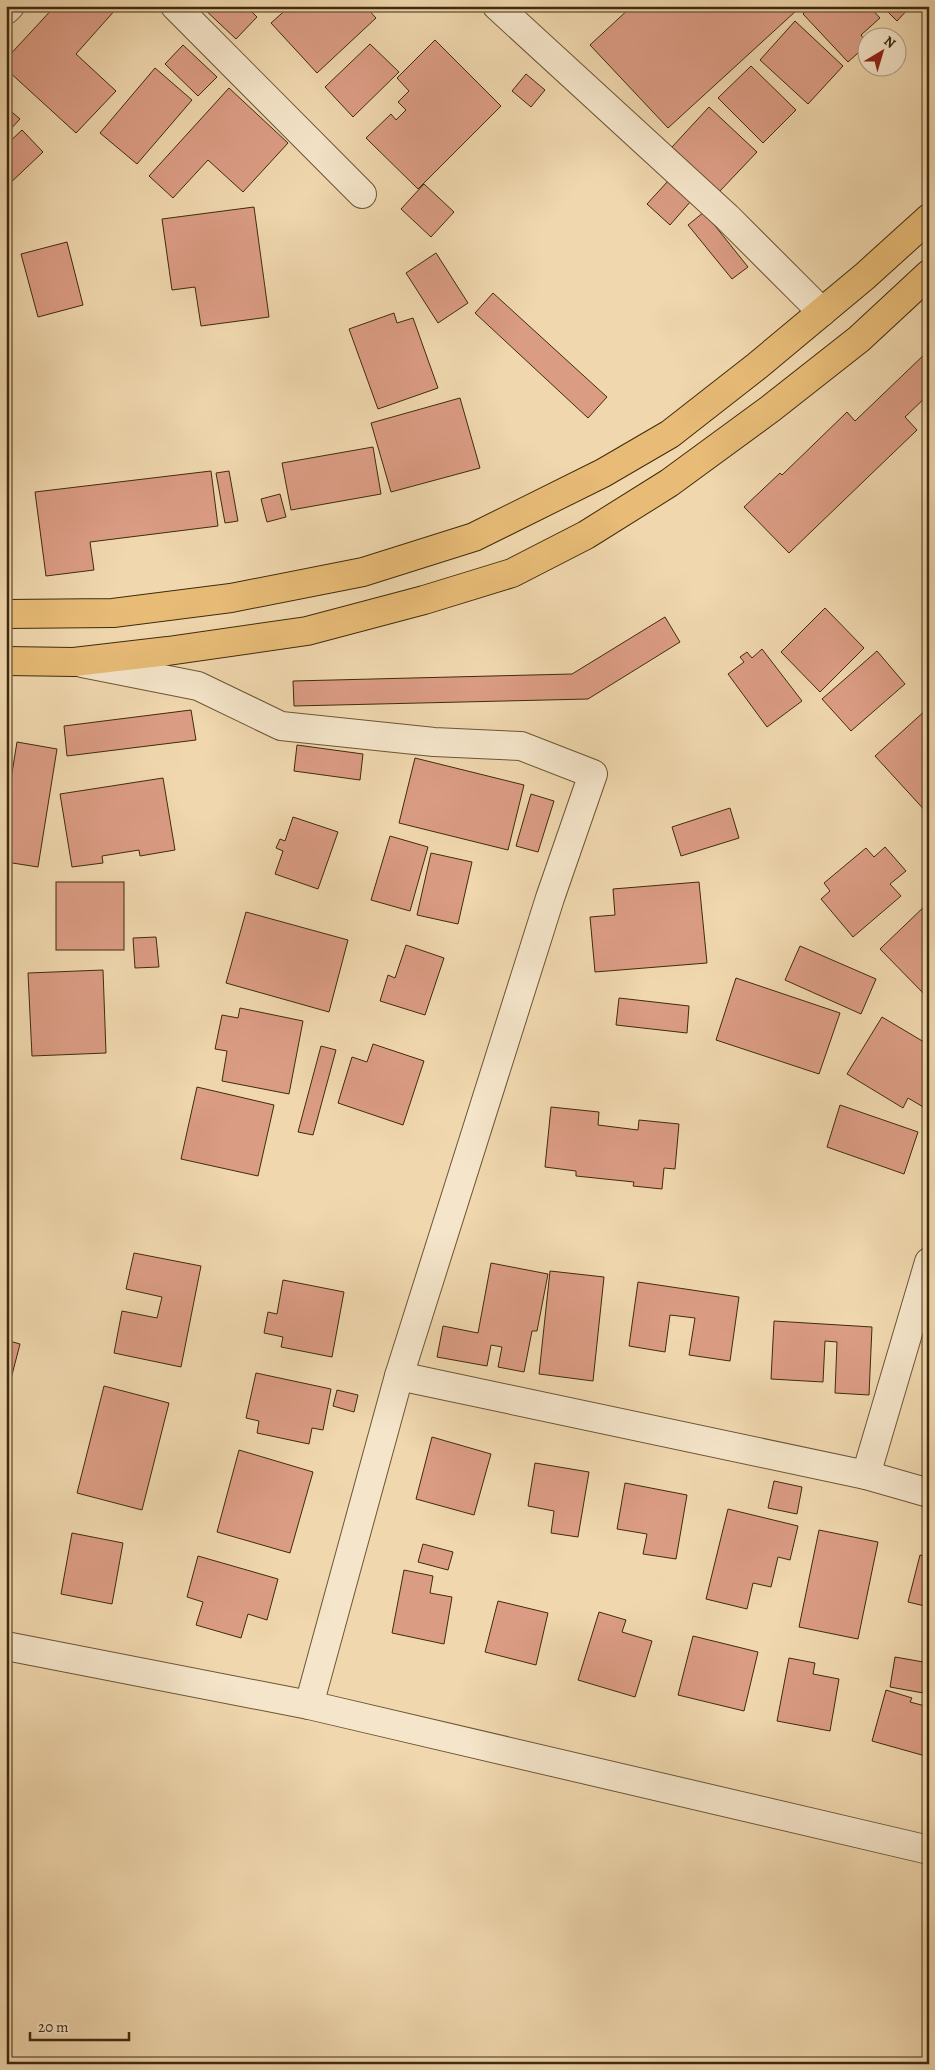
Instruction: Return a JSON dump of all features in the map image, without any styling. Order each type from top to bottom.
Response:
[{"type":"main road","points":[[6,614],[113,613],[231,598],[363,572],[474,537],[603,473],[670,434],[822,312],[929,218]]},
{"type":"main road","points":[[6,661],[74,662],[308,631],[424,600],[512,573],[586,535],[669,483],[770,409],[858,339],[929,274]]},
{"type":"street","points":[[6,10],[10,6]]},
{"type":"street","points":[[175,6],[362,194]]},
{"type":"street","points":[[497,6],[727,217],[822,312]]},
{"type":"street","points":[[74,662],[198,686],[281,726],[434,742],[521,746],[593,774],[547,907],[399,1376],[309,1705]]},
{"type":"street","points":[[866,1475],[929,1262]]},
{"type":"street","points":[[399,1376],[866,1475],[929,1493]]},
{"type":"street","points":[[6,1646],[309,1705],[929,1850]]},
{"type":"building","points":[[55,6],[113,6],[116,9],[76,54],[116,91],[76,133],[6,69],[6,59]]},
{"type":"building","points":[[201,6],[246,6],[257,17],[236,39]]},
{"type":"building","points":[[290,6],[329,6],[332,10],[337,6],[365,6],[376,18],[317,73],[271,23]]},
{"type":"building","points":[[632,6],[794,6],[797,10],[668,128],[590,45]]},
{"type":"building","points":[[811,6],[869,6],[880,18],[869,28],[858,28],[858,53],[848,62],[803,14]]},
{"type":"building","points":[[882,6],[911,6],[897,21]]},
{"type":"building","points":[[795,21],[843,66],[808,104],[760,60]]},
{"type":"building","points":[[435,40],[501,106],[418,189],[366,138],[391,114],[396,120],[406,110],[398,102],[409,91],[397,78]]},
{"type":"building","points":[[370,44],[399,72],[353,117],[325,87]]},
{"type":"building","points":[[183,45],[217,77],[198,96],[165,64]]},
{"type":"building","points":[[751,66],[796,110],[763,143],[718,98]]},
{"type":"building","points":[[155,68],[192,100],[137,164],[100,133]]},
{"type":"building","points":[[526,74],[545,90],[531,107],[512,91]]},
{"type":"building","points":[[229,88],[288,143],[243,192],[208,160],[173,198],[149,176]]},
{"type":"building","points":[[6,107],[20,119],[6,134]]},
{"type":"building","points":[[709,107],[757,152],[719,192],[672,147]]},
{"type":"building","points":[[22,130],[43,152],[6,187],[6,145]]},
{"type":"building","points":[[668,181],[691,201],[670,225],[647,204]]},
{"type":"building","points":[[424,184],[454,212],[431,237],[401,209]]},
{"type":"building","points":[[254,207],[269,317],[201,326],[195,287],[172,290],[162,219]]},
{"type":"building","points":[[704,212],[748,267],[732,279],[688,225]]},
{"type":"building","points":[[67,242],[83,305],[38,317],[21,254]]},
{"type":"building","points":[[436,253],[468,303],[438,323],[406,273]]},
{"type":"building","points":[[493,293],[607,397],[588,418],[475,313]]},
{"type":"building","points":[[394,313],[397,323],[413,318],[438,388],[378,409],[349,329]]},
{"type":"building","points":[[929,350],[929,394],[905,417],[917,430],[789,553],[744,507],[780,473],[782,475],[847,412],[855,421]]},
{"type":"building","points":[[460,398],[480,468],[391,492],[371,423]]},
{"type":"building","points":[[373,447],[381,494],[291,510],[282,463]]},
{"type":"building","points":[[211,471],[218,526],[90,542],[94,570],[46,576],[35,492]]},
{"type":"building","points":[[229,471],[238,521],[225,523],[216,473]]},
{"type":"building","points":[[280,494],[286,517],[267,522],[261,499]]},
{"type":"building","points":[[825,608],[864,648],[820,692],[781,652]]},
{"type":"building","points":[[665,617],[680,642],[588,699],[294,706],[293,681],[572,674]]},
{"type":"building","points":[[762,649],[802,701],[767,727],[728,674],[744,662],[740,657],[747,652],[752,658]]},
{"type":"building","points":[[877,651],[905,684],[851,731],[822,699]]},
{"type":"building","points":[[927,709],[929,711],[929,815],[875,756]]},
{"type":"building","points":[[191,710],[196,740],[67,756],[64,726]]},
{"type":"building","points":[[17,742],[57,749],[38,867],[6,862],[6,810]]},
{"type":"building","points":[[297,745],[363,754],[360,780],[294,771]]},
{"type":"building","points":[[415,758],[524,785],[508,850],[399,823]]},
{"type":"building","points":[[163,778],[175,850],[140,856],[139,850],[102,856],[103,863],[72,867],[60,794]]},
{"type":"building","points":[[531,794],[554,801],[538,852],[516,846]]},
{"type":"building","points":[[730,808],[739,838],[681,856],[672,827]]},
{"type":"building","points":[[293,817],[338,832],[318,889],[275,874],[283,851],[276,848],[280,839],[285,841]]},
{"type":"building","points":[[390,836],[428,847],[410,911],[371,900]]},
{"type":"building","points":[[885,847],[906,871],[890,884],[901,896],[853,937],[821,899],[830,891],[824,883],[866,848],[874,857]]},
{"type":"building","points":[[431,853],[472,862],[458,924],[417,915]]},
{"type":"building","points":[[56,882],[124,882],[124,950],[56,950]]},
{"type":"building","points":[[699,882],[707,963],[595,972],[590,917],[615,915],[613,889]]},
{"type":"building","points":[[929,902],[929,994],[926,996],[880,949]]},
{"type":"building","points":[[246,912],[348,940],[329,1012],[226,983]]},
{"type":"building","points":[[156,937],[159,967],[135,968],[133,938]]},
{"type":"building","points":[[406,945],[444,958],[425,1015],[380,1001],[388,975],[395,978]]},
{"type":"building","points":[[800,946],[876,979],[861,1014],[785,980]]},
{"type":"building","points":[[103,970],[106,1053],[32,1056],[28,973]]},
{"type":"building","points":[[736,978],[840,1013],[819,1074],[716,1040]]},
{"type":"building","points":[[619,998],[689,1006],[687,1033],[616,1025]]},
{"type":"building","points":[[240,1008],[303,1021],[289,1094],[222,1081],[227,1051],[215,1049],[222,1015],[238,1018]]},
{"type":"building","points":[[882,1017],[929,1045],[929,1064],[924,1073],[929,1076],[929,1101],[925,1108],[908,1098],[903,1108],[847,1074]]},
{"type":"building","points":[[373,1044],[424,1061],[403,1125],[338,1103],[352,1057],[367,1062]]},
{"type":"building","points":[[321,1046],[336,1050],[313,1135],[298,1132]]},
{"type":"building","points":[[197,1087],[274,1105],[258,1176],[181,1159]]},
{"type":"building","points":[[840,1105],[918,1132],[904,1174],[827,1147]]},
{"type":"building","points":[[551,1107],[599,1112],[598,1125],[638,1130],[639,1120],[679,1124],[675,1169],[664,1168],[662,1189],[633,1186],[634,1182],[576,1176],[576,1171],[545,1167]]},
{"type":"building","points":[[134,1253],[201,1266],[181,1367],[114,1353],[122,1311],[157,1318],[162,1297],[126,1289]]},
{"type":"building","points":[[491,1263],[548,1274],[537,1331],[532,1331],[524,1372],[498,1367],[502,1347],[491,1345],[487,1366],[437,1357],[443,1326],[478,1333]]},
{"type":"building","points":[[550,1271],[604,1277],[593,1381],[539,1374]]},
{"type":"building","points":[[283,1280],[344,1292],[332,1357],[281,1347],[283,1337],[264,1333],[268,1312],[277,1314]]},
{"type":"building","points":[[638,1282],[739,1297],[730,1361],[689,1355],[695,1318],[670,1315],[665,1352],[629,1346]]},
{"type":"building","points":[[774,1321],[872,1327],[869,1395],[835,1393],[837,1342],[825,1341],[823,1382],[771,1379]]},
{"type":"building","points":[[6,1340],[20,1344],[6,1398]]},
{"type":"building","points":[[256,1373],[331,1389],[323,1430],[312,1428],[309,1444],[257,1433],[259,1421],[246,1418]]},
{"type":"building","points":[[104,1386],[169,1403],[142,1510],[77,1493]]},
{"type":"building","points":[[337,1390],[358,1395],[354,1412],[333,1406]]},
{"type":"building","points":[[432,1437],[491,1454],[474,1515],[416,1499]]},
{"type":"building","points":[[239,1450],[313,1472],[290,1553],[217,1532]]},
{"type":"building","points":[[535,1463],[589,1472],[578,1537],[551,1533],[554,1511],[528,1506]]},
{"type":"building","points":[[774,1481],[802,1487],[797,1514],[768,1508]]},
{"type":"building","points":[[625,1483],[687,1495],[676,1559],[643,1554],[647,1534],[617,1529]]},
{"type":"building","points":[[728,1509],[798,1526],[790,1560],[778,1557],[771,1587],[753,1583],[747,1609],[706,1599]]},
{"type":"building","points":[[819,1530],[878,1542],[858,1639],[799,1627]]},
{"type":"building","points":[[72,1533],[123,1543],[112,1604],[61,1594]]},
{"type":"building","points":[[423,1544],[453,1552],[448,1570],[418,1562]]},
{"type":"building","points":[[920,1555],[929,1557],[929,1607],[908,1602]]},
{"type":"building","points":[[198,1556],[278,1579],[267,1620],[248,1614],[241,1638],[196,1625],[203,1602],[187,1597]]},
{"type":"building","points":[[404,1570],[433,1576],[430,1593],[452,1597],[444,1644],[392,1633]]},
{"type":"building","points":[[498,1601],[548,1613],[536,1665],[485,1652]]},
{"type":"building","points":[[599,1612],[626,1620],[622,1632],[652,1641],[635,1697],[578,1680]]},
{"type":"building","points":[[693,1636],[758,1652],[744,1711],[678,1695]]},
{"type":"building","points":[[895,1657],[929,1663],[929,1694],[890,1687]]},
{"type":"building","points":[[789,1658],[815,1663],[813,1674],[839,1679],[830,1731],[777,1721]]},
{"type":"building","points":[[886,1690],[912,1698],[910,1702],[929,1707],[929,1757],[872,1741]]}]
